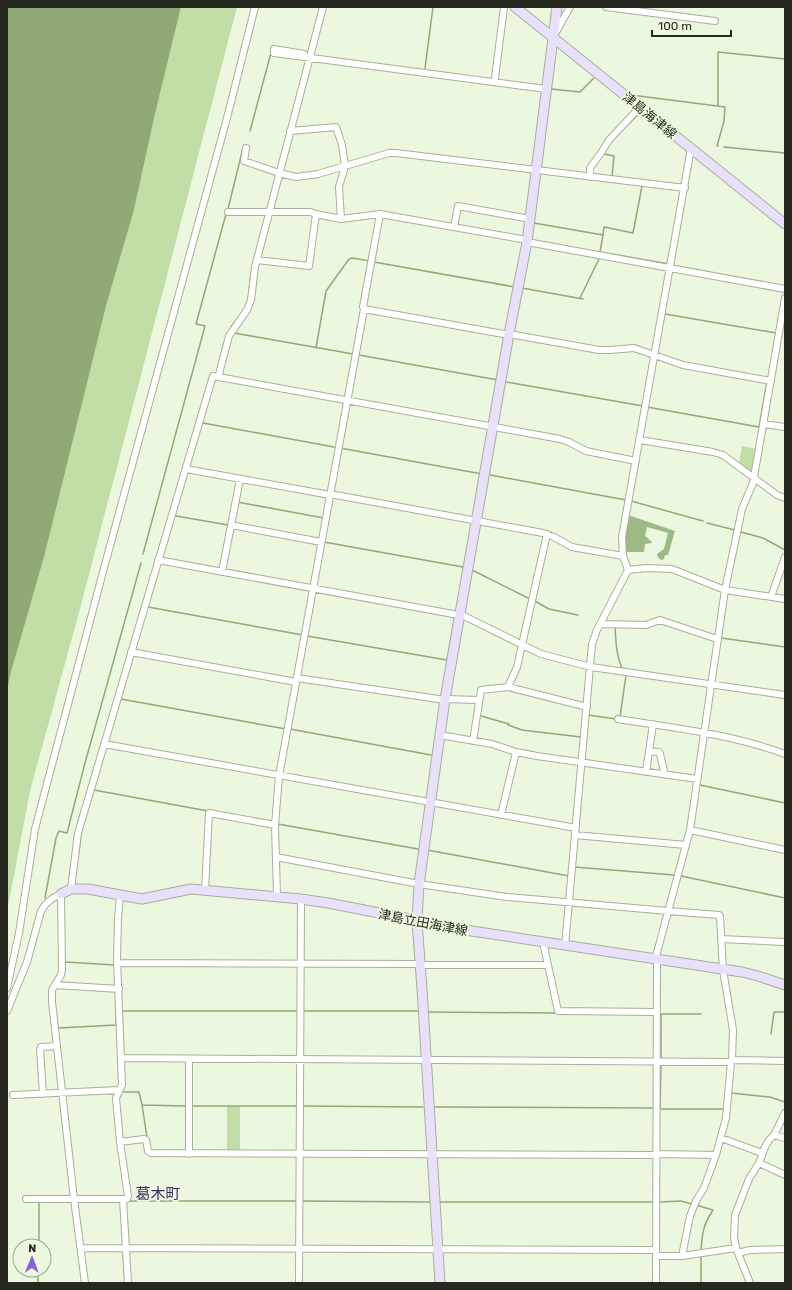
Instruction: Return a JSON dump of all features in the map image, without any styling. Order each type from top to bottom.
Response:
[{"type":"street","points":[[7,988],[18,933],[35,829],[104,568],[225,126],[255,7]]},
{"type":"street","points":[[219,378],[229,336],[247,310],[251,300],[253,276],[268,212],[290,130],[307,56],[323,7]]},
{"type":"street","points":[[495,78],[504,7]]},
{"type":"street","name":"津島海津線","points":[[516,7],[554,35],[640,107],[785,224]]},
{"type":"street","points":[[440,1283],[422,989],[419,964],[417,921],[419,884],[445,699],[509,334],[527,241],[557,7]]},
{"type":"street","points":[[554,35],[570,7]]},
{"type":"street","points":[[606,7],[715,21]]},
{"type":"street","points":[[274,51],[274,49],[304,54],[307,56],[547,87]]},
{"type":"street","points":[[307,56],[495,78],[547,87]]},
{"type":"street","points":[[590,177],[590,168],[602,153],[609,140],[640,107]]},
{"type":"street","points":[[290,130],[336,127],[342,145],[345,166],[339,187],[341,219]]},
{"type":"street","points":[[246,148],[244,161],[296,177],[318,174],[396,152],[685,188]]},
{"type":"street","points":[[565,946],[592,644],[628,570],[623,556],[622,537],[671,268],[691,148]]},
{"type":"street","points":[[454,227],[458,206],[530,220]]},
{"type":"street","points":[[228,212],[310,212],[341,219],[380,214],[785,289]]},
{"type":"street","points":[[257,260],[309,266],[316,214]]},
{"type":"street","points":[[277,896],[275,825],[279,776],[380,214]]},
{"type":"street","points":[[656,1283],[656,960],[690,830],[710,684],[725,590],[742,509],[753,483],[785,298]]},
{"type":"street","points":[[364,309],[599,350],[634,348],[655,354],[683,365],[771,381]]},
{"type":"street","points":[[71,889],[78,834],[213,376],[560,439],[586,451],[636,461]]},
{"type":"street","points":[[764,424],[785,427]]},
{"type":"street","points":[[640,440],[723,455],[777,495],[785,498]]},
{"type":"street","points":[[186,469],[477,520],[547,534],[572,547],[623,556]]},
{"type":"street","points":[[222,572],[240,479]]},
{"type":"street","points":[[231,525],[322,542]]},
{"type":"street","points":[[508,687],[517,667],[547,534]]},
{"type":"street","points":[[771,597],[785,557]]},
{"type":"street","points":[[158,560],[460,615],[541,654],[591,667],[785,695]]},
{"type":"street","points":[[628,570],[647,568],[672,569],[725,590],[785,599]]},
{"type":"street","points":[[601,624],[646,625],[660,620],[717,639]]},
{"type":"street","points":[[131,652],[297,680],[445,699],[479,700]]},
{"type":"street","points":[[474,741],[481,690],[508,687],[587,707]]},
{"type":"street","points":[[618,719],[704,732],[756,744],[785,754]]},
{"type":"street","points":[[646,772],[653,724]]},
{"type":"street","points":[[440,735],[492,744],[516,752],[537,756],[697,779]]},
{"type":"street","points":[[104,744],[576,828]]},
{"type":"street","points":[[649,750],[659,752],[664,774]]},
{"type":"street","points":[[501,815],[516,752]]},
{"type":"street","points":[[205,890],[209,813],[275,825]]},
{"type":"street","points":[[690,830],[785,850]]},
{"type":"street","points":[[575,835],[686,845]]},
{"type":"street","points":[[276,857],[419,884],[507,897],[668,912],[719,915],[723,970],[733,1030],[726,1118],[716,1155],[704,1188],[690,1216],[682,1256]]},
{"type":"street","name":"津島立田海津線","points":[[61,894],[71,889],[88,888],[142,899],[191,889],[301,898],[472,931],[742,972],[785,985]]},
{"type":"street","points":[[7,1011],[27,962],[41,911],[50,899],[61,894],[62,970],[52,990],[52,1002],[85,1283]]},
{"type":"street","points":[[26,1199],[124,1200],[127,1199],[128,1196],[120,1142],[116,1098],[122,1085],[118,963],[118,918],[120,895]]},
{"type":"street","points":[[299,1283],[301,898]]},
{"type":"street","points":[[721,939],[785,942]]},
{"type":"street","points":[[543,942],[558,1011],[657,1012]]},
{"type":"street","points":[[118,963],[548,965]]},
{"type":"street","points":[[55,985],[119,989]]},
{"type":"street","points":[[43,1094],[40,1049],[41,1047],[57,1046]]},
{"type":"street","points":[[121,1058],[785,1061]]},
{"type":"street","points":[[189,1058],[189,1154]]},
{"type":"street","points":[[13,1095],[119,1090]]},
{"type":"street","points":[[750,1283],[737,1250],[734,1237],[735,1215],[749,1179],[785,1113]]},
{"type":"street","points":[[774,1135],[785,1138]]},
{"type":"street","points":[[721,1138],[762,1153]]},
{"type":"street","points":[[120,1142],[146,1140],[148,1151],[151,1153],[189,1154],[716,1155]]},
{"type":"street","points":[[758,1162],[785,1174]]},
{"type":"street","points":[[124,1200],[128,1283]]},
{"type":"street","points":[[81,1248],[438,1249],[656,1253],[682,1256],[737,1250],[785,1249]]},
{"type":"shaded area","points":[[7,7],[181,7],[134,210],[106,306],[45,553],[7,691]]},
{"type":"shaded area","points":[[181,7],[237,7],[81,605],[30,791],[7,912],[7,691],[106,306],[134,210]]},
{"type":"shaded area","points":[[742,446],[757,449],[752,474],[739,464]]},
{"type":"shaded area","points":[[628,515],[675,531],[668,555],[665,555],[664,559],[661,560],[657,554],[664,549],[668,533],[647,527],[645,536],[652,543],[645,544],[644,552],[624,552],[623,538]]},
{"type":"shaded area","points":[[227,1107],[240,1107],[240,1152],[227,1152]]},
{"type":"waterway","points":[[425,68],[433,7]]},
{"type":"waterway","points":[[718,106],[718,52],[785,59]]},
{"type":"waterway","points":[[250,131],[271,53]]},
{"type":"waterway","points":[[551,89],[580,92],[594,78]]},
{"type":"waterway","points":[[631,95],[725,107],[724,121],[718,146]]},
{"type":"waterway","points":[[624,128],[639,114]]},
{"type":"waterway","points":[[724,147],[785,153]]},
{"type":"waterway","points":[[228,209],[243,148]]},
{"type":"waterway","points":[[604,153],[614,156],[612,177]]},
{"type":"waterway","points":[[534,223],[603,235],[604,227],[633,233],[642,186]]},
{"type":"waterway","points":[[316,211],[324,213]]},
{"type":"waterway","points":[[143,554],[205,326],[196,324],[226,214]]},
{"type":"waterway","points":[[603,235],[600,252],[669,264]]},
{"type":"waterway","points":[[316,348],[326,291],[349,259],[352,258],[370,261]]},
{"type":"waterway","points":[[580,298],[599,259]]},
{"type":"waterway","points":[[374,262],[515,287]]},
{"type":"waterway","points":[[248,301],[251,273]]},
{"type":"waterway","points":[[522,288],[583,299]]},
{"type":"waterway","points":[[665,314],[776,333]]},
{"type":"waterway","points":[[231,327],[237,319]]},
{"type":"waterway","points":[[234,333],[353,354]]},
{"type":"waterway","points":[[222,351],[226,338]]},
{"type":"waterway","points":[[359,355],[498,380]]},
{"type":"waterway","points":[[506,382],[643,406]]},
{"type":"waterway","points":[[647,407],[759,427],[767,382]]},
{"type":"waterway","points":[[203,423],[334,447]]},
{"type":"waterway","points":[[340,448],[482,474]]},
{"type":"waterway","points":[[490,475],[626,500]]},
{"type":"waterway","points":[[631,501],[703,521]]},
{"type":"waterway","points":[[237,502],[324,518]]},
{"type":"waterway","points":[[176,516],[228,525],[229,523]]},
{"type":"waterway","points":[[707,523],[735,530]]},
{"type":"waterway","points":[[741,532],[763,538],[785,550]]},
{"type":"waterway","points":[[324,542],[463,567]]},
{"type":"waterway","points":[[45,898],[56,838],[59,831],[67,833],[141,563]]},
{"type":"waterway","points":[[472,570],[530,599]]},
{"type":"waterway","points":[[533,600],[549,609],[578,615]]},
{"type":"waterway","points":[[148,607],[303,635]]},
{"type":"waterway","points":[[307,636],[447,660],[455,616]]},
{"type":"waterway","points":[[615,627],[619,658],[622,668],[625,669]]},
{"type":"waterway","points":[[721,638],[785,647]]},
{"type":"waterway","points":[[620,717],[626,675]]},
{"type":"waterway","points":[[121,699],[286,729]]},
{"type":"waterway","points":[[588,715],[616,719]]},
{"type":"waterway","points":[[481,716],[509,724],[508,725],[522,730],[581,737]]},
{"type":"waterway","points":[[290,729],[431,755]]},
{"type":"waterway","points":[[700,785],[785,803]]},
{"type":"waterway","points":[[94,790],[208,811]]},
{"type":"waterway","points":[[278,824],[418,849]]},
{"type":"waterway","points":[[79,852],[81,834]]},
{"type":"waterway","points":[[427,850],[569,876]]},
{"type":"waterway","points":[[574,867],[674,875]]},
{"type":"waterway","points":[[681,876],[785,898]]},
{"type":"waterway","points":[[65,962],[115,965]]},
{"type":"waterway","points":[[122,1011],[298,1011]]},
{"type":"waterway","points":[[303,1011],[418,1011]]},
{"type":"waterway","points":[[429,1012],[557,1013]]},
{"type":"waterway","points":[[771,1034],[774,1012],[785,1012]]},
{"type":"waterway","points":[[660,1014],[661,1058]]},
{"type":"waterway","points":[[661,1014],[701,1014]]},
{"type":"waterway","points":[[59,1028],[116,1025],[116,1016]]},
{"type":"waterway","points":[[661,1063],[660,1109],[723,1109]]},
{"type":"waterway","points":[[122,1092],[139,1092],[142,1105],[187,1106]]},
{"type":"waterway","points":[[731,1093],[770,1097],[785,1102]]},
{"type":"waterway","points":[[142,1105],[146,1137]]},
{"type":"waterway","points":[[191,1106],[298,1106]]},
{"type":"waterway","points":[[302,1106],[423,1107]]},
{"type":"waterway","points":[[435,1107],[654,1108]]},
{"type":"waterway","points":[[129,1201],[297,1201]]},
{"type":"waterway","points":[[302,1201],[431,1202]]},
{"type":"waterway","points":[[660,1202],[681,1201],[692,1204]]},
{"type":"waterway","points":[[39,1202],[39,1238]]},
{"type":"waterway","points":[[440,1202],[654,1202]]},
{"type":"waterway","points":[[696,1205],[713,1210],[707,1220],[704,1230],[701,1251]]},
{"type":"waterway","points":[[123,1252],[125,1283]]},
{"type":"waterway","points":[[701,1255],[701,1283]]},
{"type":"waterway","points":[[38,1278],[38,1283]]},
{"type":"district","name":"葛木町","points":[[158,1194]]}]
